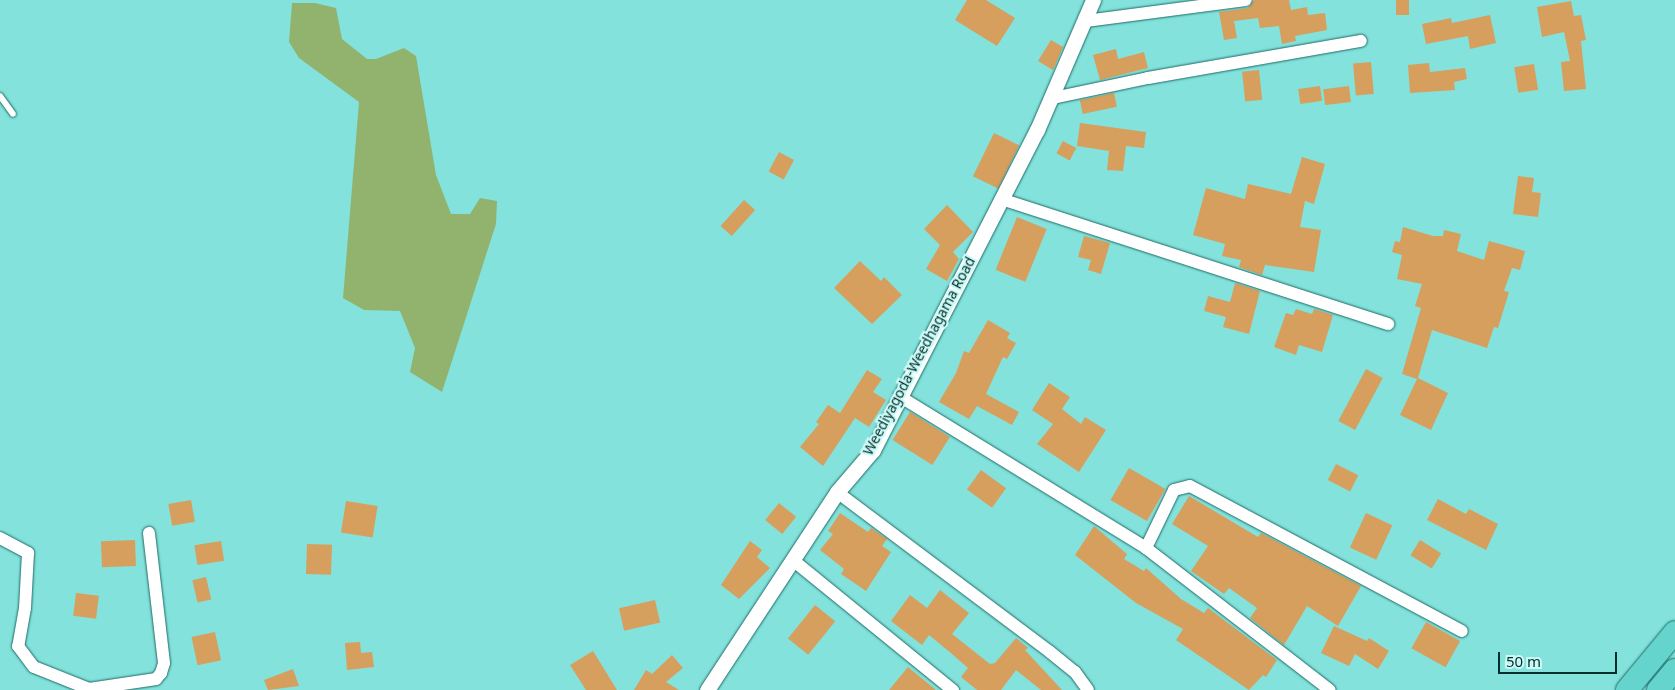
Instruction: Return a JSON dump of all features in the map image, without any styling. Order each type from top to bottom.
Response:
[{"type":"highway","points":[[1627,690],[1675,632]]},
{"type":"highway","points":[[1658,690],[1675,670]]},
{"type":"street","name":"Weediyagoda-Weedhagama Road","points":[[707,690],[837,492],[873,450],[1053,98],[1093,0]]},
{"type":"street","points":[[1086,21],[1246,0]]},
{"type":"street","points":[[1053,98],[1148,78],[1361,41]]},
{"type":"street","points":[[1001,199],[1388,324]]},
{"type":"street","points":[[899,396],[1146,548],[1330,690]]},
{"type":"street","points":[[1146,548],[1174,490],[1190,486],[1462,631]]},
{"type":"street","points":[[837,492],[1050,652],[1074,672],[1088,690]]},
{"type":"street","points":[[0,538],[28,553],[25,608],[18,646],[34,667],[89,689],[156,679],[161,673],[164,663],[149,533]]},
{"type":"street","points":[[794,560],[953,690]]},
{"type":"lane","points":[[0,96],[13,114]]},
{"type":"green space","points":[[292,3],[315,3],[336,8],[342,39],[367,59],[376,59],[404,48],[416,56],[436,175],[451,214],[470,214],[480,198],[497,201],[496,224],[442,392],[410,372],[415,348],[400,311],[364,310],[343,298],[359,102],[299,58],[289,42]]},
{"type":"building","points":[[967,0],[986,0],[1015,18],[997,46],[955,20]]},
{"type":"building","points":[[1254,0],[1289,0],[1291,10],[1307,7],[1308,15],[1325,13],[1327,30],[1295,36],[1296,41],[1282,44],[1279,26],[1260,28],[1258,18],[1234,21],[1237,38],[1224,40],[1219,12],[1248,8]]},
{"type":"building","points":[[1396,0],[1409,0],[1409,15],[1396,15]]},
{"type":"building","points":[[1571,1],[1574,16],[1581,15],[1586,40],[1581,41],[1586,89],[1564,91],[1561,62],[1570,61],[1564,32],[1542,37],[1537,7]]},
{"type":"building","points":[[1490,15],[1496,43],[1470,49],[1468,36],[1426,44],[1422,24],[1451,18],[1452,23]]},
{"type":"building","points":[[1051,40],[1063,47],[1053,70],[1038,61]]},
{"type":"building","points":[[1116,49],[1118,59],[1144,52],[1148,68],[1100,80],[1093,55]]},
{"type":"building","points":[[1371,62],[1374,94],[1356,95],[1353,64]]},
{"type":"building","points":[[1429,63],[1430,72],[1465,68],[1467,79],[1454,82],[1455,90],[1410,93],[1408,65]]},
{"type":"building","points":[[1534,64],[1538,90],[1518,93],[1514,67]]},
{"type":"building","points":[[1259,70],[1262,100],[1245,102],[1242,72]]},
{"type":"building","points":[[1320,86],[1322,101],[1300,104],[1298,89]]},
{"type":"building","points":[[1349,86],[1351,102],[1325,105],[1323,89]]},
{"type":"building","points":[[1114,93],[1117,107],[1083,114],[1080,100]]},
{"type":"building","points":[[1080,123],[1146,132],[1144,148],[1126,146],[1123,171],[1107,170],[1109,151],[1077,146]]},
{"type":"building","points":[[994,133],[1019,145],[998,188],[973,176]]},
{"type":"building","points":[[1063,141],[1076,148],[1070,160],[1056,153]]},
{"type":"building","points":[[779,152],[794,160],[784,179],[769,171]]},
{"type":"building","points":[[1302,157],[1325,164],[1314,204],[1305,201],[1300,227],[1321,230],[1314,272],[1265,265],[1262,275],[1239,267],[1241,260],[1222,256],[1225,244],[1193,235],[1206,188],[1245,199],[1248,184],[1291,194]]},
{"type":"building","points":[[1518,176],[1534,178],[1532,192],[1541,193],[1538,217],[1513,214]]},
{"type":"building","points":[[744,200],[755,210],[732,236],[721,226]]},
{"type":"building","points":[[947,205],[973,232],[953,252],[959,259],[947,281],[926,269],[940,245],[924,229]]},
{"type":"building","points":[[1017,217],[1047,229],[1025,282],[996,270]]},
{"type":"building","points":[[1403,227],[1433,236],[1443,236],[1444,230],[1461,234],[1457,251],[1484,260],[1489,241],[1525,251],[1520,270],[1512,268],[1504,291],[1509,292],[1498,328],[1494,327],[1487,348],[1432,330],[1418,378],[1448,393],[1431,430],[1400,415],[1417,379],[1402,374],[1421,308],[1415,306],[1422,284],[1397,279],[1402,255],[1392,252],[1395,241],[1400,242]]},
{"type":"building","points":[[1084,236],[1110,243],[1101,274],[1088,270],[1091,260],[1078,257]]},
{"type":"building","points":[[860,261],[881,281],[884,277],[902,295],[872,324],[834,288]]},
{"type":"building","points":[[1235,283],[1260,291],[1249,334],[1223,327],[1226,317],[1204,311],[1208,296],[1230,302]]},
{"type":"building","points":[[1296,309],[1312,314],[1314,309],[1333,315],[1322,352],[1299,345],[1296,355],[1274,347],[1286,313],[1293,315]]},
{"type":"building","points":[[988,320],[1010,333],[1007,338],[1016,343],[1007,359],[1003,357],[986,394],[1019,412],[1012,425],[977,406],[969,419],[939,402],[956,373],[964,351],[969,353]]},
{"type":"building","points":[[1366,369],[1383,378],[1355,430],[1338,421]]},
{"type":"building","points":[[867,370],[882,379],[873,392],[886,400],[869,427],[855,418],[823,466],[800,447],[819,424],[816,422],[828,405],[840,413]]},
{"type":"building","points":[[1049,383],[1070,397],[1062,409],[1081,424],[1085,417],[1106,430],[1079,472],[1037,444],[1053,424],[1032,410]]},
{"type":"building","points":[[910,412],[950,437],[932,465],[893,440]]},
{"type":"building","points":[[1336,464],[1358,475],[1350,491],[1328,480]]},
{"type":"building","points":[[1129,468],[1165,489],[1147,521],[1110,500]]},
{"type":"building","points":[[981,470],[1006,488],[992,508],[967,489]]},
{"type":"building","points":[[1189,496],[1258,537],[1261,533],[1361,586],[1338,626],[1307,606],[1284,645],[1250,618],[1257,608],[1229,588],[1224,594],[1191,571],[1208,546],[1172,524]]},
{"type":"building","points":[[1438,499],[1466,514],[1469,509],[1498,524],[1486,550],[1427,520]]},
{"type":"building","points":[[191,500],[195,522],[172,526],[168,504]]},
{"type":"building","points":[[346,501],[378,506],[373,538],[341,533]]},
{"type":"building","points":[[779,503],[796,517],[782,534],[765,520]]},
{"type":"building","points":[[840,513],[868,532],[871,528],[887,539],[882,546],[891,552],[866,591],[841,574],[844,569],[820,550],[833,534],[828,531]]},
{"type":"building","points":[[1366,513],[1392,525],[1376,560],[1350,547]]},
{"type":"building","points":[[1094,526],[1127,554],[1124,559],[1144,571],[1146,568],[1181,599],[1204,613],[1208,608],[1277,660],[1266,677],[1263,675],[1249,690],[1176,640],[1183,629],[1136,603],[1075,555]]},
{"type":"building","points":[[135,540],[136,566],[102,567],[101,541]]},
{"type":"building","points":[[1420,540],[1441,553],[1432,569],[1410,555]]},
{"type":"building","points":[[221,541],[224,561],[197,565],[194,545]]},
{"type":"building","points":[[750,541],[762,550],[757,557],[770,568],[739,599],[721,585]]},
{"type":"building","points":[[307,544],[332,545],[331,575],[306,574]]},
{"type":"building","points":[[206,577],[211,599],[198,603],[192,580]]},
{"type":"building","points":[[940,590],[969,613],[952,634],[990,664],[995,663],[1016,638],[1028,648],[1025,650],[1062,690],[1041,690],[1016,670],[1001,690],[977,690],[961,677],[968,668],[929,635],[922,645],[891,621],[910,595],[927,608]]},
{"type":"building","points":[[76,593],[99,596],[96,619],[73,616]]},
{"type":"building","points":[[655,600],[660,622],[624,631],[619,608]]},
{"type":"building","points":[[815,605],[835,621],[808,655],[788,638]]},
{"type":"building","points":[[1426,622],[1460,641],[1446,667],[1411,648]]},
{"type":"building","points":[[1334,626],[1367,641],[1369,638],[1389,651],[1378,669],[1355,654],[1349,666],[1321,653]]},
{"type":"building","points":[[215,632],[221,660],[198,665],[192,637]]},
{"type":"building","points":[[360,642],[361,653],[372,652],[374,667],[347,670],[345,643]]},
{"type":"building","points":[[593,651],[617,690],[586,690],[570,665]]},
{"type":"building","points":[[672,655],[683,668],[666,682],[679,690],[634,690],[646,670],[652,674]]},
{"type":"building","points":[[908,667],[936,690],[889,690]]},
{"type":"building","points":[[293,669],[299,686],[268,690],[264,680]]}]
